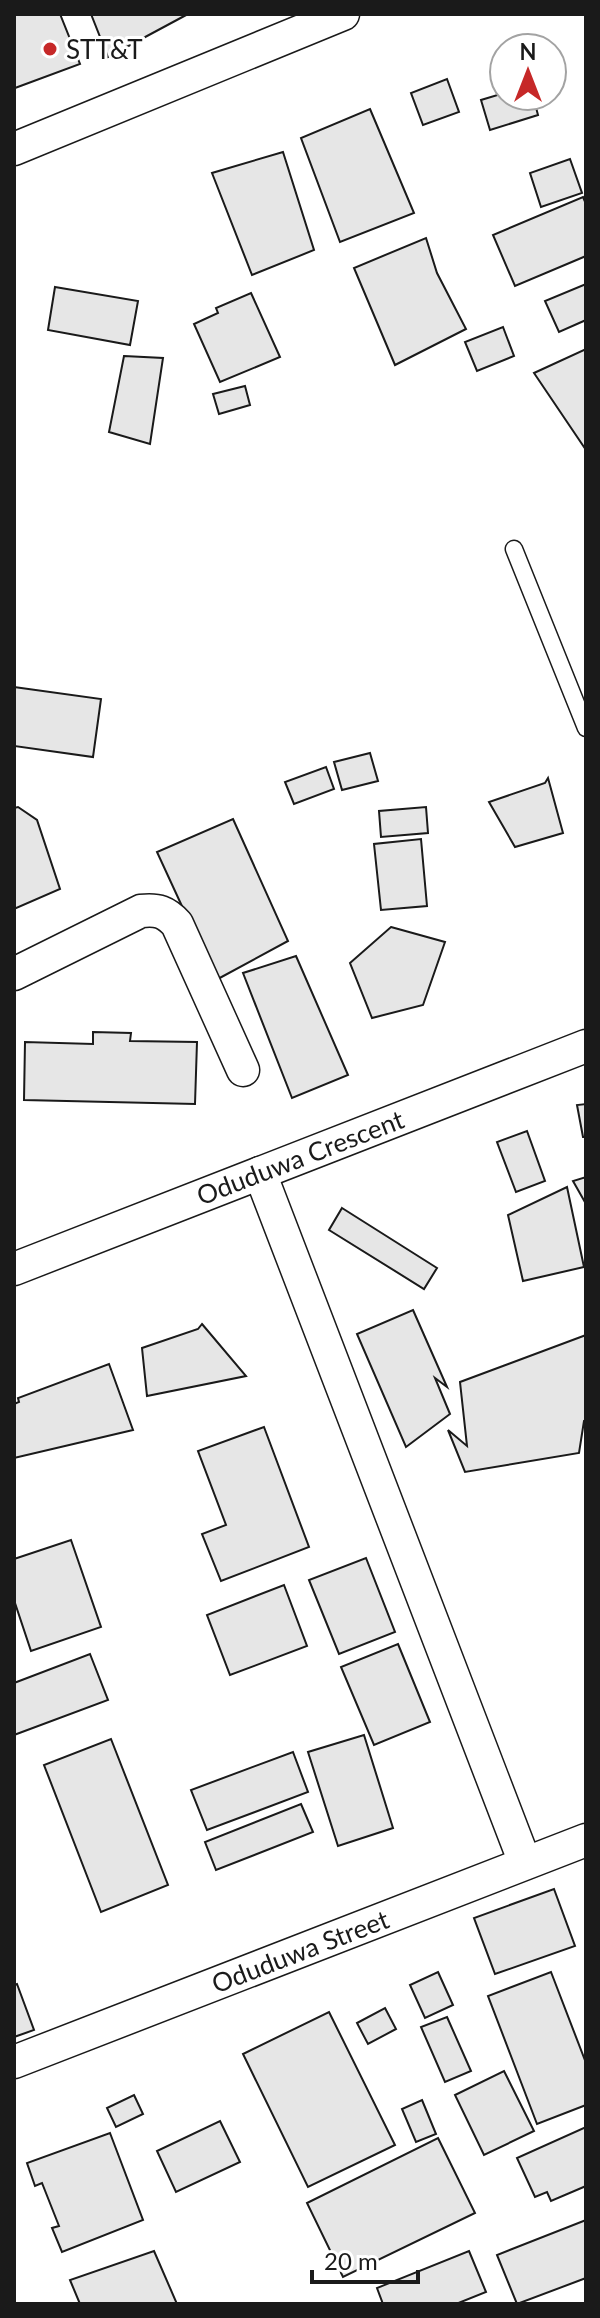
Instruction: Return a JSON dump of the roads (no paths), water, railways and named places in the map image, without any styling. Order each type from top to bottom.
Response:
[{"type":"street","points":[[14,149],[343,14]]},
{"type":"street","points":[[14,974],[141,911],[154,909],[167,913],[177,924],[243,1070]]},
{"type":"street","name":"Oduduwa Crescent","points":[[14,1269],[586,1046]]},
{"type":"street","points":[[260,1173],[525,1863]]},
{"type":"street","name":"Oduduwa Street","points":[[14,2062],[586,1840]]},
{"type":"lane","points":[[514,549],[586,728]]},
{"type":"place","name":"STT&T","points":[[50,49]]}]
